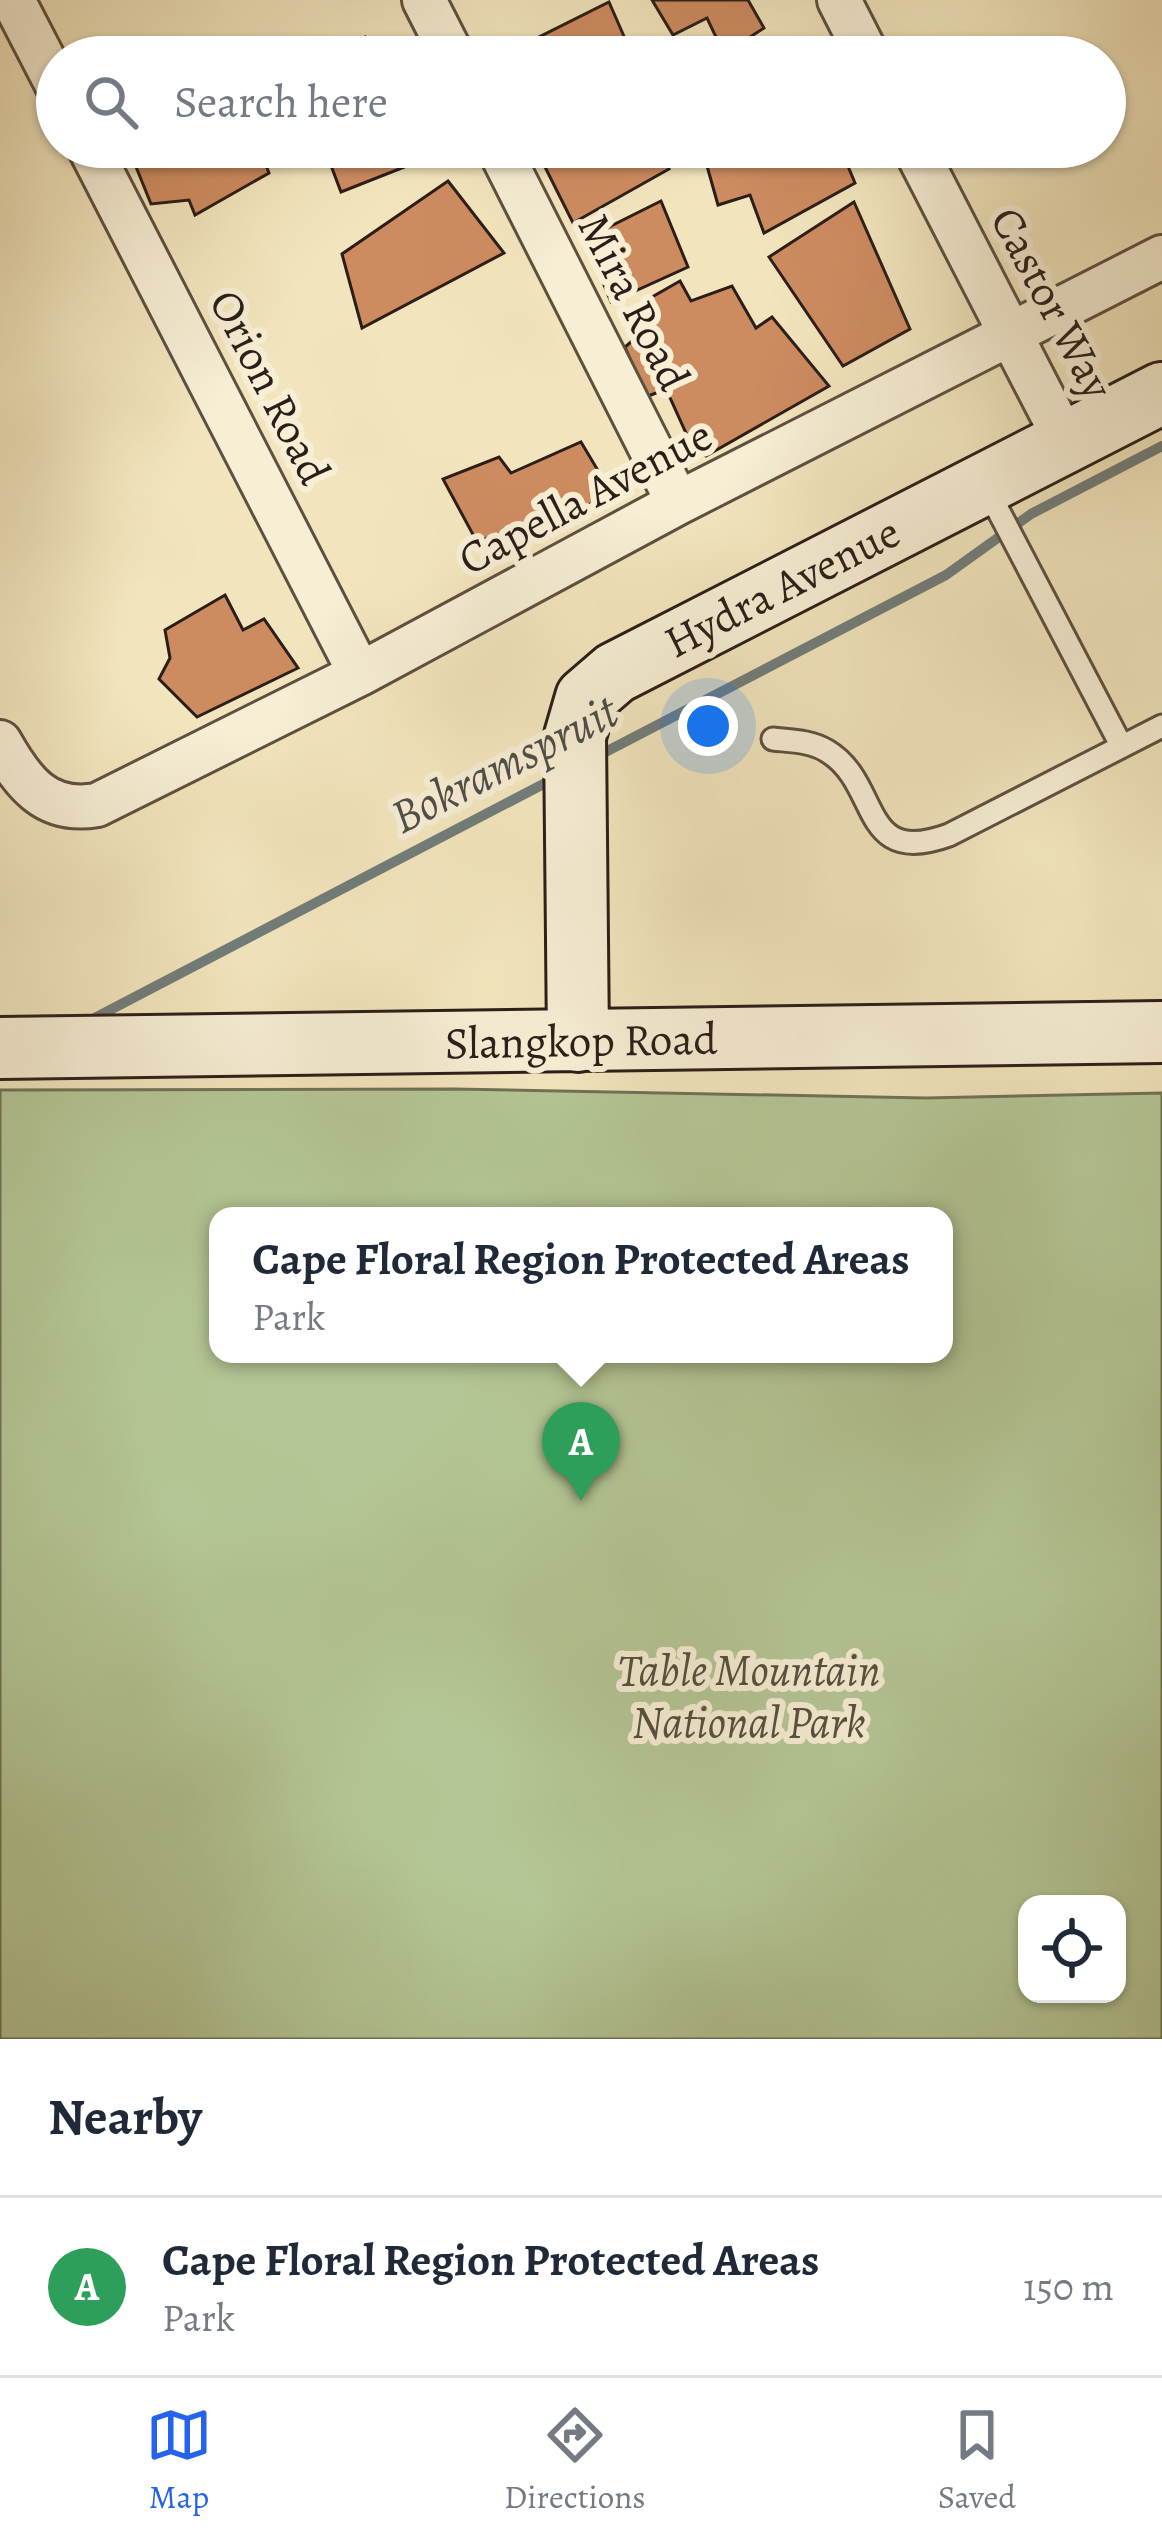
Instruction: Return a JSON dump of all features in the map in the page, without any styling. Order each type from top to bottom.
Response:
[{"type":"main road","name":"Hydra Avenue","points":[[578,1041],[575,736],[586,698],[615,673],[990,496],[1066,442],[1162,393]]},
{"type":"main road","name":"Slangkop Road","points":[[0,1048],[1162,1031]]},
{"type":"street","points":[[13,0],[36,44]]},
{"type":"street","points":[[424,0],[442,36]]},
{"type":"street","points":[[839,0],[857,36]]},
{"type":"street","name":"Orion Road","points":[[100,168],[360,674]]},
{"type":"street","name":"Mira Road","points":[[509,168],[678,503]]},
{"type":"street","name":"Castor Way","points":[[925,168],[1066,442]]},
{"type":"street","name":"Capella Avenue","points":[[0,742],[29,787],[51,803],[81,808],[97,805],[360,674],[678,503],[1162,257]]},
{"type":"lane","points":[[990,496],[1121,745]]},
{"type":"lane","points":[[772,739],[808,742],[828,751],[842,763],[880,825],[894,839],[922,845],[1162,726]]},
{"type":"green space","name":"Table Mountain National Park","points":[[454,1089],[926,1098],[1162,1093],[1162,2039],[0,2039],[0,1090]]},
{"type":"building","points":[[652,0],[748,0],[764,28],[752,36],[716,36],[707,18],[673,35]]},
{"type":"building","points":[[609,2],[624,36],[541,36]]},
{"type":"building","points":[[136,168],[267,168],[269,173],[195,215],[189,200],[151,204]]},
{"type":"building","points":[[332,168],[402,168],[341,192]]},
{"type":"building","points":[[546,168],[668,168],[669,169],[573,223]]},
{"type":"building","points":[[708,168],[849,168],[855,183],[764,233],[750,195],[718,205]]},
{"type":"building","points":[[448,181],[504,253],[362,328],[342,254]]},
{"type":"building","points":[[661,201],[688,267],[611,302],[585,239]]},
{"type":"building","points":[[854,202],[910,329],[843,366],[769,257]]},
{"type":"building","points":[[680,281],[691,301],[732,286],[756,328],[772,317],[829,386],[706,456],[691,444],[666,389],[646,397],[625,347],[644,331],[638,305]]},
{"type":"building","points":[[581,442],[612,494],[526,534],[506,531],[477,542],[443,479],[499,457],[511,473]]},
{"type":"building","points":[[225,595],[243,630],[264,619],[298,668],[197,717],[159,679],[170,658],[165,630]]},
{"type":"waterway","name":"Bokramspruit","points":[[592,759],[946,575],[1031,514],[1162,446]]},
{"type":"waterway","name":"Bokramspruit","points":[[87,1022],[555,778]]},
{"type":"place","name":"Cape Floral Region Protected Areas","points":[[581,1501]]}]
